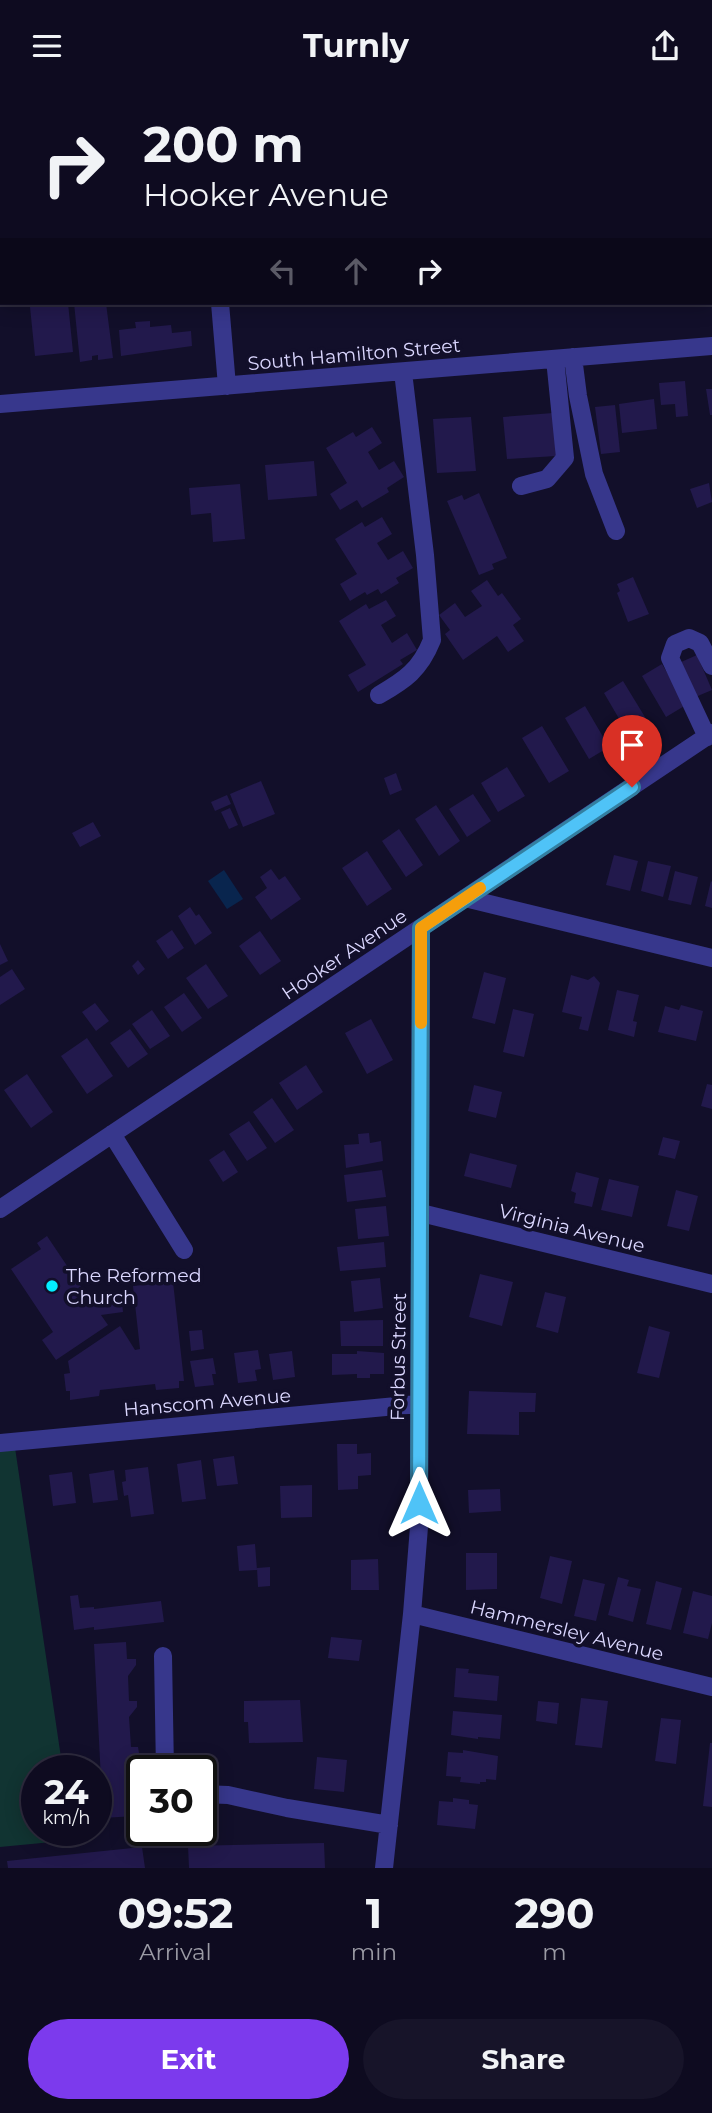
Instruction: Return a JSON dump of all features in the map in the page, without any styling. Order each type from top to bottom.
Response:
[{"type":"street","points":[[220,305],[227,386]]},
{"type":"street","name":"South Hamilton Street","points":[[0,404],[712,345]]},
{"type":"street","points":[[521,486],[547,479],[565,458],[564,358]]},
{"type":"street","points":[[564,358],[578,396],[594,474],[616,531]]},
{"type":"street","points":[[379,695],[407,679],[427,652],[432,640],[425,555],[403,372]]},
{"type":"street","points":[[710,735],[670,658],[675,644],[689,638],[700,643],[712,666]]},
{"type":"street","name":"Hooker Avenue","points":[[0,1209],[710,735]]},
{"type":"street","points":[[465,898],[712,958]]},
{"type":"street","name":"Forbus Street","points":[[384,1868],[419,1527],[421,928]]},
{"type":"street","points":[[112,1134],[184,1250]]},
{"type":"street","name":"Virginia Avenue","points":[[421,1213],[712,1284]]},
{"type":"street","name":"Hanscom Avenue","points":[[0,1443],[418,1404]]},
{"type":"street","name":"Hammersley Avenue","points":[[412,1614],[712,1687]]},
{"type":"street","points":[[163,1656],[164,1755]]},
{"type":"street","points":[[217,1795],[389,1825]]},
{"type":"green space","points":[[0,1441],[14,1441],[61,1755],[21,1755],[21,1845],[0,1847]]},
{"type":"water","points":[[224,870],[243,899],[227,909],[208,881]]},
{"type":"building","points":[[68,305],[73,352],[35,356],[30,307]]},
{"type":"building","points":[[74,305],[106,305],[113,358],[98,360],[98,355],[92,356],[92,360],[80,362]]},
{"type":"building","points":[[150,321],[150,327],[171,325],[172,333],[191,331],[192,346],[121,356],[119,330],[136,328],[135,322]]},
{"type":"building","points":[[685,381],[688,416],[676,417],[675,404],[661,405],[659,383]]},
{"type":"building","points":[[706,389],[712,389],[712,415],[710,415]]},
{"type":"building","points":[[654,399],[657,429],[622,433],[619,404]]},
{"type":"building","points":[[615,405],[620,452],[601,454],[595,407]]},
{"type":"building","points":[[553,413],[556,456],[507,459],[503,417]]},
{"type":"building","points":[[471,417],[476,471],[437,473],[433,419]]},
{"type":"building","points":[[372,427],[382,443],[368,452],[379,470],[394,461],[404,477],[387,488],[389,492],[362,508],[357,500],[340,510],[330,494],[347,483],[326,448],[353,432],[356,437]]},
{"type":"building","points":[[314,461],[317,496],[268,500],[265,465]]},
{"type":"building","points":[[709,483],[712,502],[697,508],[690,489]]},
{"type":"building","points":[[240,484],[245,539],[213,542],[211,513],[191,515],[189,488]]},
{"type":"building","points":[[479,493],[507,558],[492,564],[494,569],[479,575],[447,501],[462,495],[464,500]]},
{"type":"building","points":[[382,517],[392,534],[377,543],[388,560],[403,551],[413,568],[396,578],[399,583],[381,594],[378,589],[367,595],[365,592],[350,601],[340,584],[357,574],[335,539],[362,522],[365,527]]},
{"type":"building","points":[[633,577],[649,614],[628,622],[617,593],[620,591],[617,584]]},
{"type":"building","points":[[487,580],[498,596],[502,593],[521,619],[513,625],[524,641],[508,652],[497,636],[463,660],[445,634],[450,630],[439,615],[455,603],[465,617],[482,606],[471,591]]},
{"type":"building","points":[[386,600],[396,616],[381,625],[392,643],[407,633],[417,650],[400,660],[403,664],[358,692],[348,675],[366,665],[339,621],[366,604],[369,609]]},
{"type":"building","points":[[697,655],[712,690],[693,698],[679,663]]},
{"type":"building","points":[[662,664],[686,705],[666,717],[642,676]]},
{"type":"building","points":[[623,681],[648,722],[628,734],[604,693]]},
{"type":"building","points":[[585,706],[609,747],[589,759],[565,718]]},
{"type":"building","points":[[542,726],[569,771],[549,783],[522,738]]},
{"type":"building","points":[[507,767],[525,796],[498,812],[481,783]]},
{"type":"building","points":[[396,773],[402,790],[390,795],[384,778]]},
{"type":"building","points":[[261,781],[275,814],[243,827],[230,794]]},
{"type":"building","points":[[473,794],[491,821],[467,837],[449,809]]},
{"type":"building","points":[[227,795],[231,804],[215,811],[211,802]]},
{"type":"building","points":[[436,805],[460,841],[439,856],[415,819]]},
{"type":"building","points":[[230,808],[238,825],[229,829],[221,812]]},
{"type":"building","points":[[93,822],[101,836],[80,847],[72,833]]},
{"type":"building","points":[[399,829],[423,865],[406,877],[382,841]]},
{"type":"building","points":[[367,851],[392,889],[367,906],[342,868]]},
{"type":"building","points":[[614,855],[638,861],[630,891],[606,885]]},
{"type":"building","points":[[648,861],[671,866],[663,897],[641,891]]},
{"type":"building","points":[[271,869],[279,880],[285,876],[301,899],[271,920],[255,897],[267,888],[260,877]]},
{"type":"building","points":[[675,871],[698,877],[691,905],[668,900]]},
{"type":"building","points":[[712,882],[712,908],[705,906]]},
{"type":"building","points":[[190,907],[196,916],[199,914],[212,933],[195,945],[178,916]]},
{"type":"building","points":[[172,930],[184,948],[168,959],[156,941]]},
{"type":"building","points":[[260,931],[281,961],[260,975],[239,946]]},
{"type":"building","points":[[0,944],[8,961],[0,965]]},
{"type":"building","points":[[138,960],[145,969],[138,975],[132,966]]},
{"type":"building","points":[[206,964],[228,996],[208,1009],[186,978]]},
{"type":"building","points":[[12,969],[25,989],[0,1005],[0,977]]},
{"type":"building","points":[[484,972],[506,978],[495,1024],[472,1018]]},
{"type":"building","points":[[571,975],[588,980],[594,976],[600,983],[588,1031],[579,1029],[582,1017],[562,1012]]},
{"type":"building","points":[[617,990],[639,995],[633,1021],[637,1022],[634,1037],[608,1030]]},
{"type":"building","points":[[184,993],[202,1018],[182,1032],[164,1007]]},
{"type":"building","points":[[95,1003],[109,1021],[96,1031],[82,1012]]},
{"type":"building","points":[[681,1005],[703,1011],[696,1041],[658,1032],[665,1006],[679,1010]]},
{"type":"building","points":[[513,1009],[534,1014],[524,1057],[503,1052]]},
{"type":"building","points":[[152,1010],[170,1036],[150,1049],[132,1024]]},
{"type":"building","points":[[371,1019],[393,1060],[367,1074],[345,1033]]},
{"type":"building","points":[[130,1029],[148,1054],[128,1068],[110,1043]]},
{"type":"building","points":[[87,1038],[113,1076],[87,1094],[61,1056]]},
{"type":"building","points":[[306,1065],[323,1092],[297,1110],[279,1083]]},
{"type":"building","points":[[27,1074],[53,1112],[31,1128],[4,1090]]},
{"type":"building","points":[[707,1084],[712,1085],[712,1109],[701,1106]]},
{"type":"building","points":[[474,1085],[502,1092],[496,1118],[468,1111]]},
{"type":"building","points":[[272,1098],[294,1130],[275,1143],[253,1112]]},
{"type":"building","points":[[249,1121],[267,1148],[247,1161],[229,1134]]},
{"type":"building","points":[[369,1133],[370,1143],[381,1141],[383,1161],[346,1168],[344,1145],[359,1144],[358,1134]]},
{"type":"building","points":[[663,1137],[680,1141],[675,1159],[658,1155]]},
{"type":"building","points":[[224,1150],[238,1172],[223,1182],[209,1160]]},
{"type":"building","points":[[470,1153],[517,1165],[511,1188],[464,1176]]},
{"type":"building","points":[[382,1170],[386,1197],[347,1202],[344,1175]]},
{"type":"building","points":[[576,1172],[599,1178],[592,1207],[574,1203],[576,1193],[571,1191]]},
{"type":"building","points":[[609,1179],[639,1186],[632,1217],[601,1210]]},
{"type":"building","points":[[676,1190],[698,1196],[689,1231],[667,1226]]},
{"type":"building","points":[[386,1206],[389,1236],[358,1239],[355,1209]]},
{"type":"building","name":"The Reformed Church","points":[[47,1236],[94,1306],[122,1303],[123,1312],[101,1315],[108,1325],[56,1360],[42,1340],[53,1332],[11,1269],[41,1249],[37,1243]]},
{"type":"building","points":[[384,1242],[386,1267],[340,1271],[337,1247]]},
{"type":"building","points":[[480,1274],[513,1282],[502,1326],[469,1317]]},
{"type":"building","points":[[380,1278],[383,1308],[354,1312],[351,1281]]},
{"type":"building","points":[[173,1282],[184,1381],[179,1381],[179,1388],[156,1390],[155,1384],[100,1390],[99,1396],[70,1400],[64,1374],[70,1373],[68,1361],[120,1326],[135,1350],[140,1349],[133,1286]]},
{"type":"building","points":[[545,1292],[566,1297],[558,1333],[536,1327]]},
{"type":"building","points":[[383,1320],[383,1346],[341,1346],[340,1321]]},
{"type":"building","points":[[649,1326],[670,1332],[659,1378],[637,1373]]},
{"type":"building","points":[[202,1330],[204,1349],[191,1351],[189,1331]]},
{"type":"building","points":[[258,1350],[261,1369],[255,1370],[257,1381],[238,1383],[234,1353]]},
{"type":"building","points":[[292,1351],[295,1377],[273,1380],[269,1354]]},
{"type":"building","points":[[357,1351],[384,1353],[384,1374],[370,1374],[370,1378],[357,1378],[357,1374],[332,1375],[332,1354],[357,1354]]},
{"type":"building","points":[[213,1358],[216,1374],[212,1374],[214,1385],[195,1387],[190,1361]]},
{"type":"building","points":[[469,1391],[536,1393],[535,1412],[519,1412],[519,1435],[467,1434]]},
{"type":"building","points":[[337,1444],[357,1444],[357,1454],[371,1453],[371,1475],[358,1476],[358,1489],[338,1490]]},
{"type":"building","points":[[234,1456],[238,1484],[217,1486],[213,1459]]},
{"type":"building","points":[[201,1460],[206,1499],[182,1502],[177,1464]]},
{"type":"building","points":[[148,1467],[154,1514],[131,1517],[128,1495],[124,1496],[122,1482],[126,1481],[125,1470]]},
{"type":"building","points":[[114,1470],[118,1500],[93,1503],[89,1474]]},
{"type":"building","points":[[72,1472],[76,1503],[53,1506],[49,1475]]},
{"type":"building","points":[[312,1485],[312,1517],[281,1518],[280,1486]]},
{"type":"building","points":[[500,1489],[501,1511],[469,1513],[468,1490]]},
{"type":"building","points":[[255,1544],[257,1570],[239,1571],[237,1546]]},
{"type":"building","points":[[466,1553],[497,1553],[497,1589],[466,1590]]},
{"type":"building","points":[[550,1556],[572,1561],[562,1604],[540,1598]]},
{"type":"building","points":[[378,1559],[379,1590],[351,1590],[351,1560]]},
{"type":"building","points":[[270,1567],[270,1586],[258,1587],[257,1568]]},
{"type":"building","points":[[618,1577],[629,1580],[627,1586],[641,1589],[633,1622],[608,1615]]},
{"type":"building","points":[[583,1579],[605,1584],[596,1621],[574,1616]]},
{"type":"building","points":[[656,1581],[682,1588],[671,1630],[646,1624]]},
{"type":"building","points":[[693,1591],[712,1596],[712,1623],[708,1639],[683,1633]]},
{"type":"building","points":[[78,1595],[80,1608],[94,1609],[161,1601],[164,1622],[74,1630],[70,1596]]},
{"type":"building","points":[[331,1637],[362,1640],[359,1661],[328,1658]]},
{"type":"building","points":[[126,1642],[127,1659],[136,1659],[136,1665],[128,1676],[129,1701],[137,1701],[137,1707],[129,1717],[131,1747],[138,1747],[139,1753],[126,1755],[126,1817],[112,1817],[112,1755],[100,1755],[94,1644]]},
{"type":"building","points":[[456,1668],[469,1669],[468,1673],[499,1676],[497,1701],[454,1697]]},
{"type":"building","points":[[581,1698],[608,1701],[602,1748],[575,1745]]},
{"type":"building","points":[[300,1700],[303,1742],[249,1743],[248,1722],[244,1722],[244,1701]]},
{"type":"building","points":[[538,1701],[559,1703],[557,1724],[536,1721]]},
{"type":"building","points":[[453,1711],[502,1715],[500,1739],[451,1735]]},
{"type":"building","points":[[661,1718],[681,1720],[676,1764],[655,1761]]},
{"type":"building","points":[[712,1743],[712,1807],[703,1806]]},
{"type":"building","points":[[463,1750],[498,1756],[496,1780],[486,1779],[486,1782],[480,1784],[460,1782],[461,1777],[446,1776],[448,1752],[463,1753]]},
{"type":"building","points":[[317,1757],[347,1760],[344,1792],[314,1789]]},
{"type":"building","points":[[453,1798],[469,1800],[469,1804],[478,1805],[475,1829],[437,1825],[439,1801],[453,1802]]},
{"type":"building","points":[[324,1843],[325,1868],[189,1868],[188,1846]]},
{"type":"building","points":[[142,1847],[145,1868],[8,1868],[7,1861]]},
{"type":"slow traffic","points":[[421,1023],[421,928],[480,888]]},
{"type":"place","name":"The Reformed Church","points":[[52,1286]]},
{"type":"route","points":[[419,1503],[421,928],[632,787]]}]
